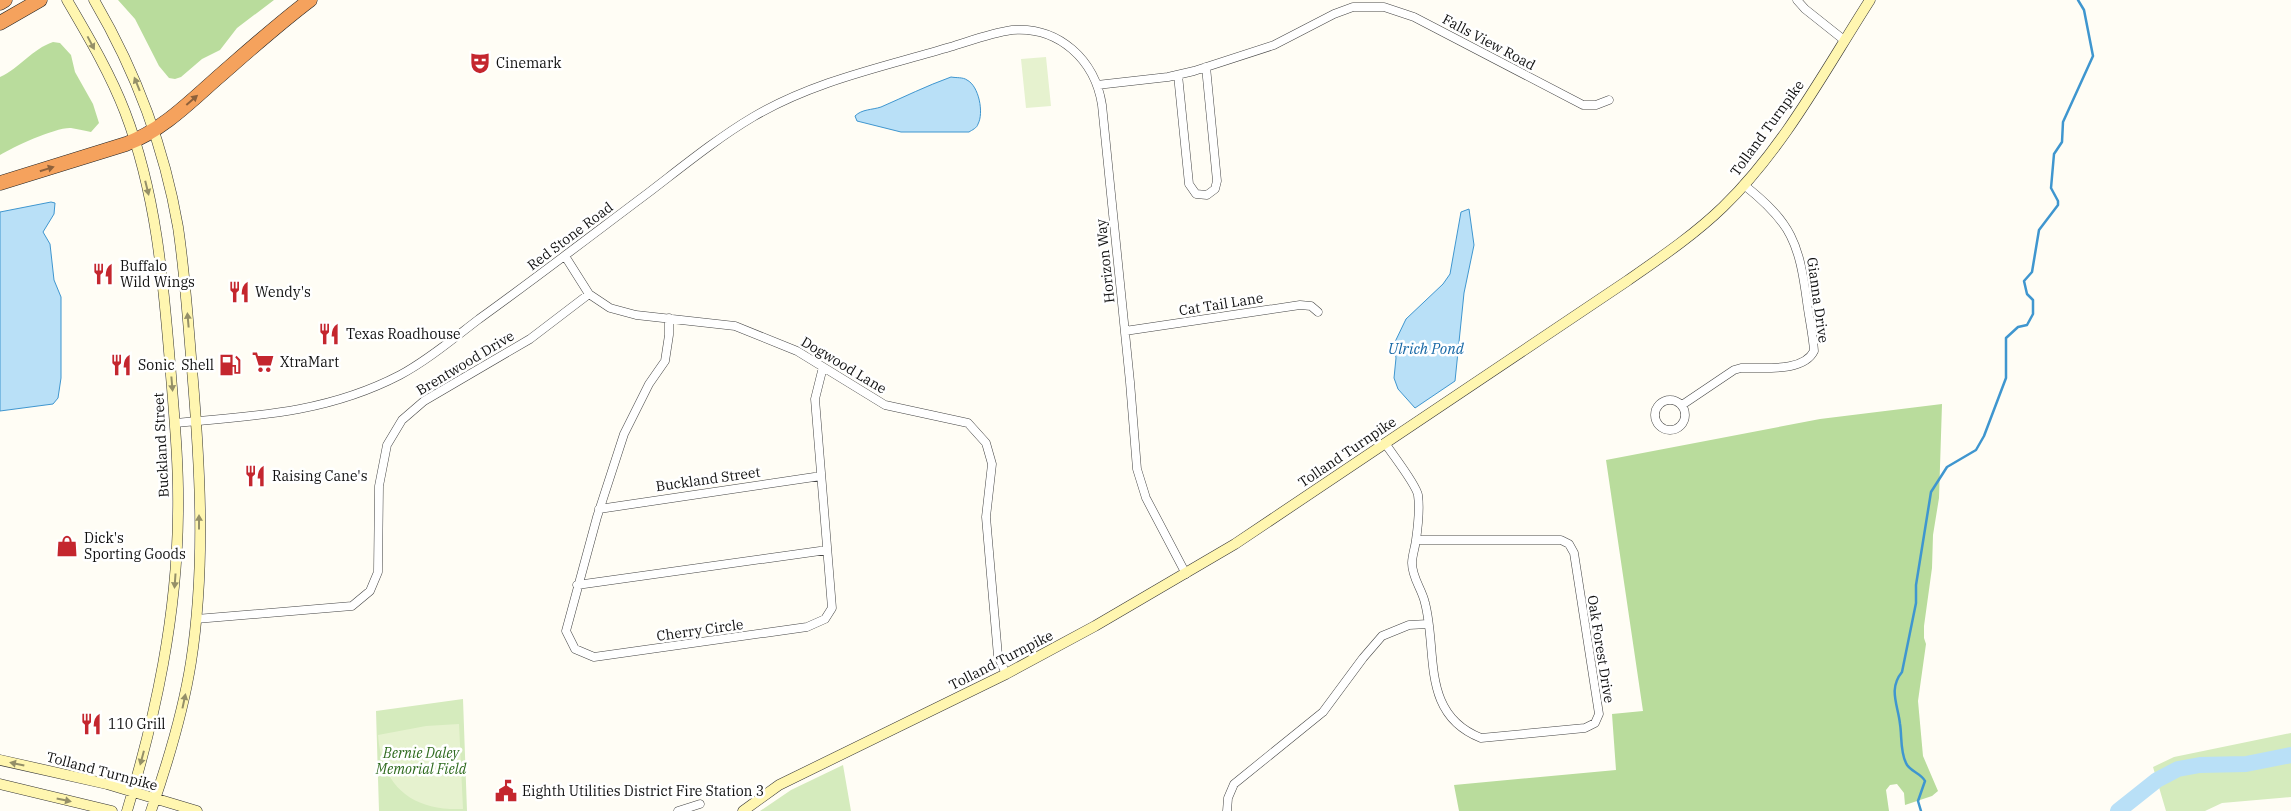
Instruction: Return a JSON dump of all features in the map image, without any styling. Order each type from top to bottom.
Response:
[{"type":"highway","points":[[0,3],[5,0]]},
{"type":"highway","points":[[0,24],[40,0]]},
{"type":"highway","points":[[0,183],[134,141],[154,130],[310,0]]},
{"type":"main road","name":"Buckland Street","points":[[67,0],[110,80],[134,141],[149,195],[158,242],[175,423],[178,512],[172,608],[159,690],[127,811]]},
{"type":"main road","points":[[94,0],[127,60],[154,130],[169,185],[179,236],[196,421],[199,524],[196,619],[191,663],[179,723],[151,811]]},
{"type":"main road","name":"Tolland Turnpike","points":[[743,811],[779,785],[1006,674],[1186,574],[1235,544],[1679,244],[1723,207],[1756,172],[1790,126],[1870,0]]},
{"type":"main road","name":"Tolland Turnpike","points":[[0,760],[133,792],[197,811]]},
{"type":"main road","points":[[0,784],[112,811]]},
{"type":"street","points":[[1389,0],[1391,9]]},
{"type":"street","points":[[1797,0],[1805,10],[1844,40]]},
{"type":"street","name":"Falls View Road","points":[[1098,85],[1178,75],[1206,67],[1274,45],[1345,9],[1366,6],[1391,9],[1422,20],[1580,104],[1592,106],[1609,100]]},
{"type":"street","name":"Horizon Way","points":[[972,41],[1014,30],[1047,34],[1075,50],[1091,70],[1098,85],[1102,105],[1139,477],[1146,498],[1186,574]]},
{"type":"street","name":"Red Stone Road","points":[[175,423],[268,416],[295,411],[362,392],[383,383],[403,373],[450,340],[700,153],[752,118],[794,96],[826,83],[972,41]]},
{"type":"street","points":[[1178,75],[1189,184],[1196,194],[1205,196],[1214,191],[1217,184],[1206,67]]},
{"type":"street","name":"Gianna Drive","points":[[1682,405],[1734,370],[1801,365],[1811,358],[1814,351],[1800,256],[1777,214],[1744,185]]},
{"type":"street","name":"Dogwood Lane","points":[[564,256],[589,294],[610,308],[636,315],[735,326],[797,351],[885,405],[968,423],[986,443],[992,464],[986,517],[998,656],[1006,674]]},
{"type":"street","name":"Brentwood Drive","points":[[196,619],[352,606],[370,591],[378,572],[378,486],[387,445],[402,420],[424,401],[530,339],[589,294]]},
{"type":"street","name":"Cat Tail Lane","points":[[1125,331],[1300,305],[1310,306],[1318,312]]},
{"type":"street","name":"Cherry Circle","points":[[669,318],[669,336],[664,361],[649,384],[624,434],[599,509],[566,631],[575,649],[594,657],[807,627],[826,619],[832,608],[815,399],[817,382],[823,367]]},
{"type":"street","points":[[1669,400],[1682,405],[1686,415],[1682,424],[1674,430],[1660,427],[1656,422],[1655,413],[1659,404],[1669,400]]},
{"type":"street","name":"Oak Forest Drive","points":[[1385,443],[1418,493],[1416,540],[1412,562],[1416,581],[1425,602],[1433,671],[1439,695],[1451,719],[1466,732],[1481,738],[1585,728],[1595,723],[1599,714],[1574,553],[1569,544],[1561,540],[1416,540]]},
{"type":"street","name":"Buckland Street","points":[[599,509],[821,476]]},
{"type":"street","points":[[578,585],[826,550]]},
{"type":"street","points":[[1227,811],[1228,798],[1234,784],[1322,712],[1382,636],[1409,625],[1428,624]]},
{"type":"street","points":[[678,811],[700,804]]},
{"type":"green space","points":[[118,0],[274,0],[237,28],[220,50],[202,59],[181,77],[175,79],[169,78],[159,66],[135,19]]},
{"type":"green space","points":[[53,42],[60,43],[71,55],[75,72],[93,104],[99,123],[91,132],[71,128],[45,134],[0,155],[0,77],[14,69],[39,49]]},
{"type":"green space","points":[[1046,57],[1051,106],[1026,108],[1021,59]]},
{"type":"green space","points":[[1942,404],[1939,498],[1933,535],[1932,568],[1924,626],[1926,644],[1918,701],[1923,756],[1938,791],[1932,796],[1905,805],[1904,793],[1897,784],[1890,785],[1886,790],[1889,811],[1459,811],[1454,785],[1616,770],[1612,714],[1643,711],[1606,460],[1820,419]]},
{"type":"green space","name":"Bernie Daley Memorial Field","points":[[463,699],[467,811],[379,811],[376,711]]},
{"type":"green space","points":[[459,724],[463,809],[445,809],[429,806],[403,792],[393,782],[386,769],[378,735],[426,726]]},
{"type":"green space","points":[[2291,733],[2291,797],[2222,803],[2205,811],[2166,811],[2153,767],[2174,757]]},
{"type":"green space","points":[[843,765],[851,811],[760,811],[791,790]]},
{"type":"water","points":[[951,77],[961,78],[971,83],[979,100],[980,119],[977,127],[969,132],[901,132],[857,121],[855,116],[861,112],[881,107]]},
{"type":"water","points":[[51,202],[55,203],[54,214],[43,232],[50,244],[54,280],[61,297],[61,378],[58,398],[53,404],[0,411],[0,212]]},
{"type":"water","name":"Ulrich Pond","points":[[1469,209],[1474,245],[1464,293],[1455,381],[1415,408],[1398,389],[1394,378],[1396,358],[1394,344],[1406,319],[1443,284],[1450,274],[1461,212]]},
{"type":"waterway","points":[[1921,811],[1918,801],[1925,781],[1908,766],[1904,758],[1895,691],[1898,678],[1902,672],[1916,603],[1916,585],[1931,492],[1947,467],[1976,450],[1984,436],[2006,378],[2006,338],[2018,327],[2027,325],[2033,314],[2033,300],[2027,294],[2024,281],[2032,272],[2039,230],[2058,205],[2058,201],[2051,188],[2054,154],[2062,142],[2063,122],[2093,56],[2084,10],[2078,0]]},
{"type":"waterway","points":[[2118,811],[2157,780],[2178,769],[2200,765],[2246,764],[2291,755]]},
{"type":"place","name":"Cinemark","points":[[480,63]]},
{"type":"place","name":"Buffalo Wild Wings","points":[[103,274]]},
{"type":"place","name":"Wendy's","points":[[239,292]]},
{"type":"place","name":"Texas Roadhouse","points":[[329,334]]},
{"type":"place","name":"XtraMart","points":[[263,362]]},
{"type":"place","name":"Sonic","points":[[121,365]]},
{"type":"place","name":"Shell","points":[[230,365]]},
{"type":"place","name":"Raising Cane's","points":[[255,476]]},
{"type":"place","name":"Dick's Sporting Goods","points":[[67,546]]},
{"type":"place","name":"110 Grill","points":[[91,724]]},
{"type":"place","name":"Eighth Utilities District Fire Station 3","points":[[506,791]]}]
